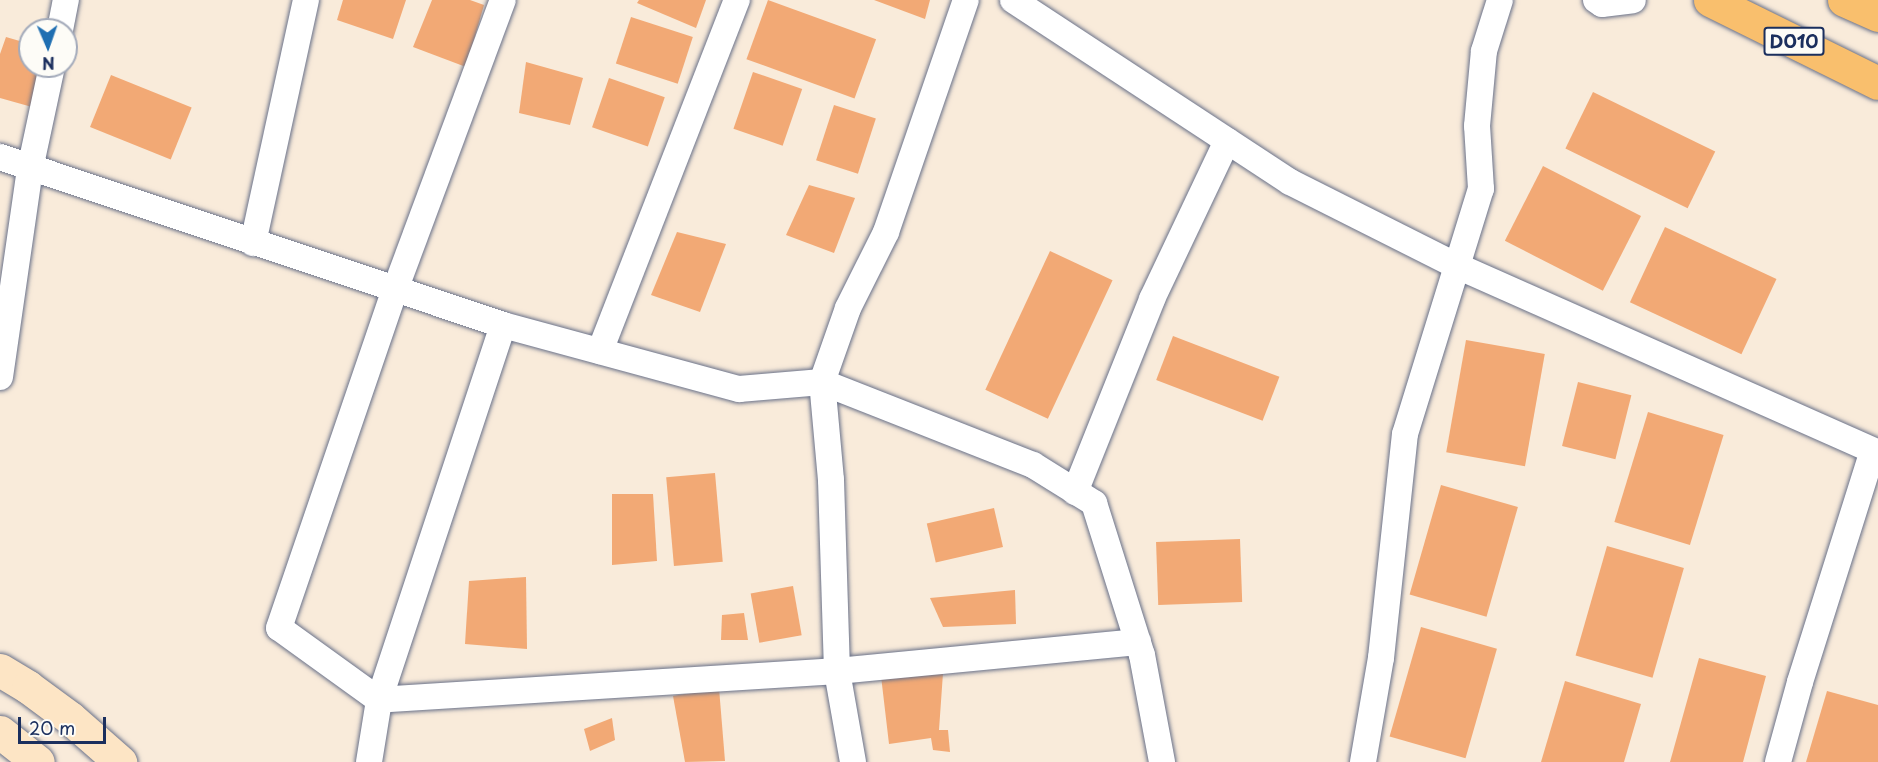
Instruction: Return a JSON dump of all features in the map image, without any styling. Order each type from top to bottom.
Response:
[{"type":"highway","name":"D010","points":[[1710,0],[1878,83]]},
{"type":"highway","points":[[1844,0],[1878,15]]},
{"type":"main road","points":[[0,670],[28,687],[70,718],[120,762]]},
{"type":"main road","points":[[0,732],[38,762]]},
{"type":"street","points":[[62,18],[66,0]]},
{"type":"street","points":[[253,243],[306,0]]},
{"type":"street","points":[[503,0],[395,290],[279,628],[379,700],[837,671],[1138,642]]},
{"type":"street","points":[[600,351],[737,0]]},
{"type":"street","points":[[853,762],[837,671],[831,480],[822,381],[848,308],[886,232],[966,0]]},
{"type":"street","points":[[1013,0],[1290,182],[1457,266],[1876,452],[1800,682],[1778,762]]},
{"type":"street","points":[[1363,762],[1381,658],[1405,434],[1481,189],[1477,126],[1483,61],[1500,0]]},
{"type":"street","points":[[1596,0],[1602,4],[1633,0]]},
{"type":"street","points":[[0,377],[30,169],[49,78]]},
{"type":"street","points":[[1075,492],[1152,299],[1227,141]]},
{"type":"street","points":[[0,157],[30,169],[503,325],[739,389],[822,381],[1033,465],[1094,503],[1138,642],[1162,762]]},
{"type":"street","points":[[369,762],[379,700],[503,325]]},
{"type":"building","points":[[343,0],[406,0],[393,39],[337,20]]},
{"type":"building","points":[[432,0],[470,0],[484,5],[466,67],[413,47]]},
{"type":"building","points":[[639,0],[706,0],[696,28],[637,3]]},
{"type":"building","points":[[768,0],[876,39],[855,99],[746,59]]},
{"type":"building","points":[[874,0],[930,0],[925,19]]},
{"type":"building","points":[[631,17],[693,37],[678,84],[616,64]]},
{"type":"building","points":[[6,37],[18,40],[18,78],[40,78],[32,107],[0,98],[0,54]]},
{"type":"building","points":[[526,62],[583,78],[570,125],[519,113]]},
{"type":"building","points":[[753,72],[802,89],[783,146],[733,129]]},
{"type":"building","points":[[111,75],[192,108],[171,160],[90,127]]},
{"type":"building","points":[[609,78],[665,97],[648,146],[592,127]]},
{"type":"building","points":[[1593,92],[1715,152],[1688,208],[1565,149]]},
{"type":"building","points":[[834,105],[876,119],[858,174],[816,160]]},
{"type":"building","points":[[1543,166],[1641,216],[1603,291],[1505,241]]},
{"type":"building","points":[[809,185],[855,198],[834,253],[786,235]]},
{"type":"building","points":[[1665,227],[1776,279],[1741,354],[1630,302]]},
{"type":"building","points":[[677,232],[726,244],[700,312],[651,295]]},
{"type":"building","points":[[1050,251],[1113,280],[1048,419],[985,390]]},
{"type":"building","points":[[1173,336],[1279,377],[1263,421],[1156,380]]},
{"type":"building","points":[[1466,340],[1545,354],[1525,466],[1446,452]]},
{"type":"building","points":[[1578,382],[1631,395],[1615,459],[1562,446]]},
{"type":"building","points":[[1648,412],[1724,435],[1690,545],[1614,522]]},
{"type":"building","points":[[715,473],[723,562],[674,566],[666,477]]},
{"type":"building","points":[[1441,485],[1518,507],[1486,617],[1410,595]]},
{"type":"building","points":[[612,494],[653,494],[657,561],[612,565]]},
{"type":"building","points":[[994,508],[1003,547],[936,562],[927,524]]},
{"type":"building","points":[[1240,539],[1242,602],[1158,605],[1156,542]]},
{"type":"building","points":[[1607,546],[1684,568],[1652,678],[1576,656]]},
{"type":"building","points":[[526,577],[527,649],[465,644],[469,581]]},
{"type":"building","points":[[793,586],[802,635],[759,643],[751,593]]},
{"type":"building","points":[[1015,590],[1016,624],[943,627],[930,598]]},
{"type":"building","points":[[744,613],[748,640],[721,640],[722,615]]},
{"type":"building","points":[[1421,627],[1497,649],[1466,758],[1390,737]]},
{"type":"building","points":[[1699,658],[1766,676],[1743,762],[1670,762]]},
{"type":"building","points":[[943,673],[939,730],[948,730],[950,752],[933,750],[931,738],[889,744],[881,676]]},
{"type":"building","points":[[1565,681],[1641,704],[1624,762],[1541,762]]},
{"type":"building","points":[[719,688],[725,761],[685,762],[673,696]]},
{"type":"building","points":[[1827,691],[1878,705],[1878,762],[1806,762]]},
{"type":"building","points":[[612,718],[615,740],[590,751],[584,729]]}]
